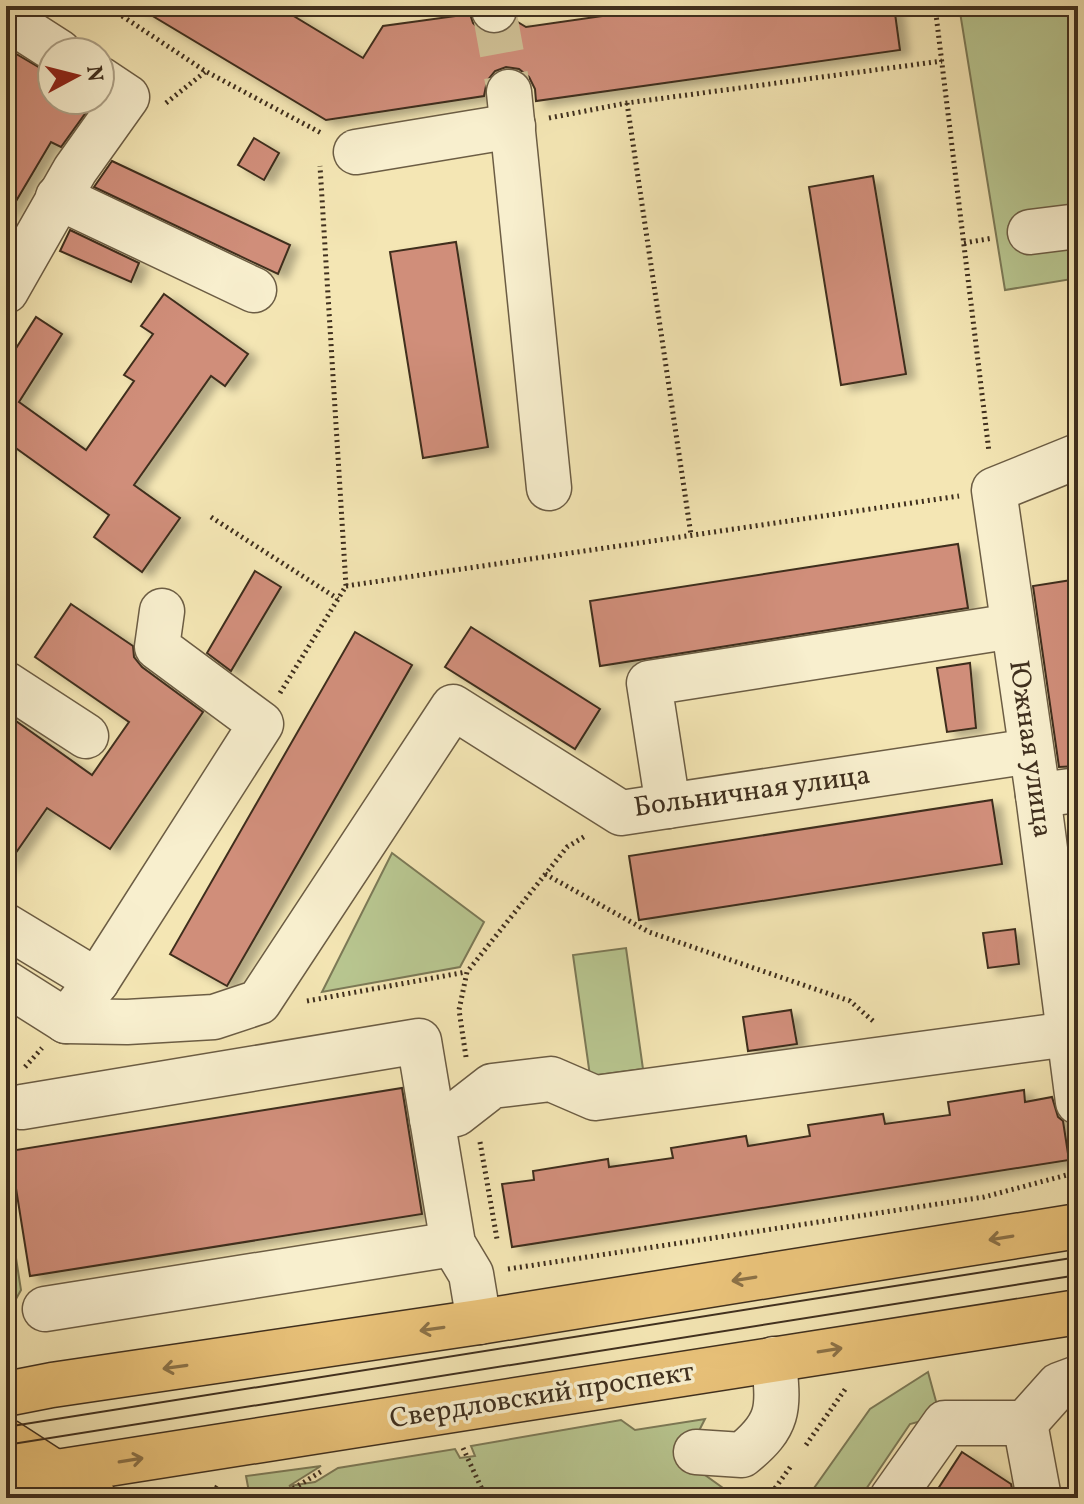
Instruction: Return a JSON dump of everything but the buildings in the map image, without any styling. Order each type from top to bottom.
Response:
[{"type":"main road","points":[[6,1394],[1078,1226]]},
{"type":"main road","name":"Свердловский проспект","points":[[6,1480],[1078,1312]]},
{"type":"main road","points":[[6,1441],[94,1498]]},
{"type":"street","points":[[6,18],[36,37]]},
{"type":"street","points":[[116,90],[127,97],[116,113]]},
{"type":"street","points":[[329,149],[511,109],[549,488]]},
{"type":"street","points":[[6,291],[58,197],[114,116]]},
{"type":"street","points":[[58,197],[254,290]]},
{"type":"street","points":[[1030,232],[1078,226]]},
{"type":"street","points":[[994,490],[1074,463]]},
{"type":"street","name":"Южная улица","points":[[994,490],[1031,751],[1058,792],[1078,1102]]},
{"type":"street","points":[[66,1021],[97,981],[261,724],[157,647],[162,611]]},
{"type":"street","points":[[668,806],[649,683],[1013,626]]},
{"type":"street","points":[[6,684],[86,736]]},
{"type":"street","name":"Больничная улица","points":[[259,1002],[453,707],[621,813],[1031,751]]},
{"type":"street","points":[[6,926],[97,981]]},
{"type":"street","points":[[6,983],[66,1021],[127,1022],[214,1017],[259,1002],[269,1065]]},
{"type":"street","points":[[432,1119],[456,1114],[492,1086],[551,1079],[595,1098],[914,1056],[1070,1011]]},
{"type":"street","points":[[20,1090],[269,1065],[419,1041],[432,1119],[475,1263],[479,1322]]},
{"type":"street","points":[[45,1309],[475,1263]]},
{"type":"street","points":[[696,1452],[742,1455],[763,1438],[776,1416],[774,1359]]},
{"type":"street","points":[[892,1498],[945,1423],[1025,1423],[1059,1385],[1078,1378]]},
{"type":"street","points":[[1025,1423],[1039,1498]]},
{"type":"path","points":[[107,6],[329,149],[319,193],[346,586],[261,724]]},
{"type":"path","points":[[346,586],[994,490],[935,6]]},
{"type":"path","points":[[511,109],[627,103],[942,61]]},
{"type":"path","points":[[627,103],[691,535]]},
{"type":"path","points":[[211,517],[338,599]]},
{"type":"path","points":[[621,813],[567,847],[467,972],[459,1010],[473,1099],[475,1263],[984,1197],[1078,1172]]},
{"type":"path","points":[[545,874],[649,932],[850,1001],[914,1056]]},
{"type":"path","points":[[259,1002],[274,1012],[317,997],[467,972]]},
{"type":"path","points":[[20,1090],[66,1021]]},
{"type":"path","points":[[804,1448],[848,1386]]},
{"type":"path","points":[[459,1438],[486,1498]]},
{"type":"path","points":[[768,1498],[795,1461]]},
{"type":"path","points":[[278,1498],[325,1469]]},
{"type":"green space","points":[[959,6],[1078,6],[1078,278],[1005,290]]},
{"type":"green space","points":[[392,853],[484,922],[460,967],[322,992]]},
{"type":"green space","points":[[626,948],[643,1069],[590,1076],[573,955]]},
{"type":"green space","points":[[6,1194],[21,1290],[6,1317]]},
{"type":"green space","points":[[928,1372],[940,1416],[910,1424],[860,1498],[807,1498],[870,1409]]},
{"type":"green space","points":[[705,1419],[684,1460],[737,1498],[249,1498],[242,1494],[249,1492],[246,1476],[321,1466],[289,1486],[315,1482],[338,1468],[455,1449],[460,1458],[475,1456],[471,1446],[621,1420],[635,1430]]},
{"type":"tunnel","points":[[494,10],[509,92]]},
{"type":"tram line","points":[[6,1427],[1078,1257]]},
{"type":"tram line","points":[[6,1445],[1078,1275]]}]
